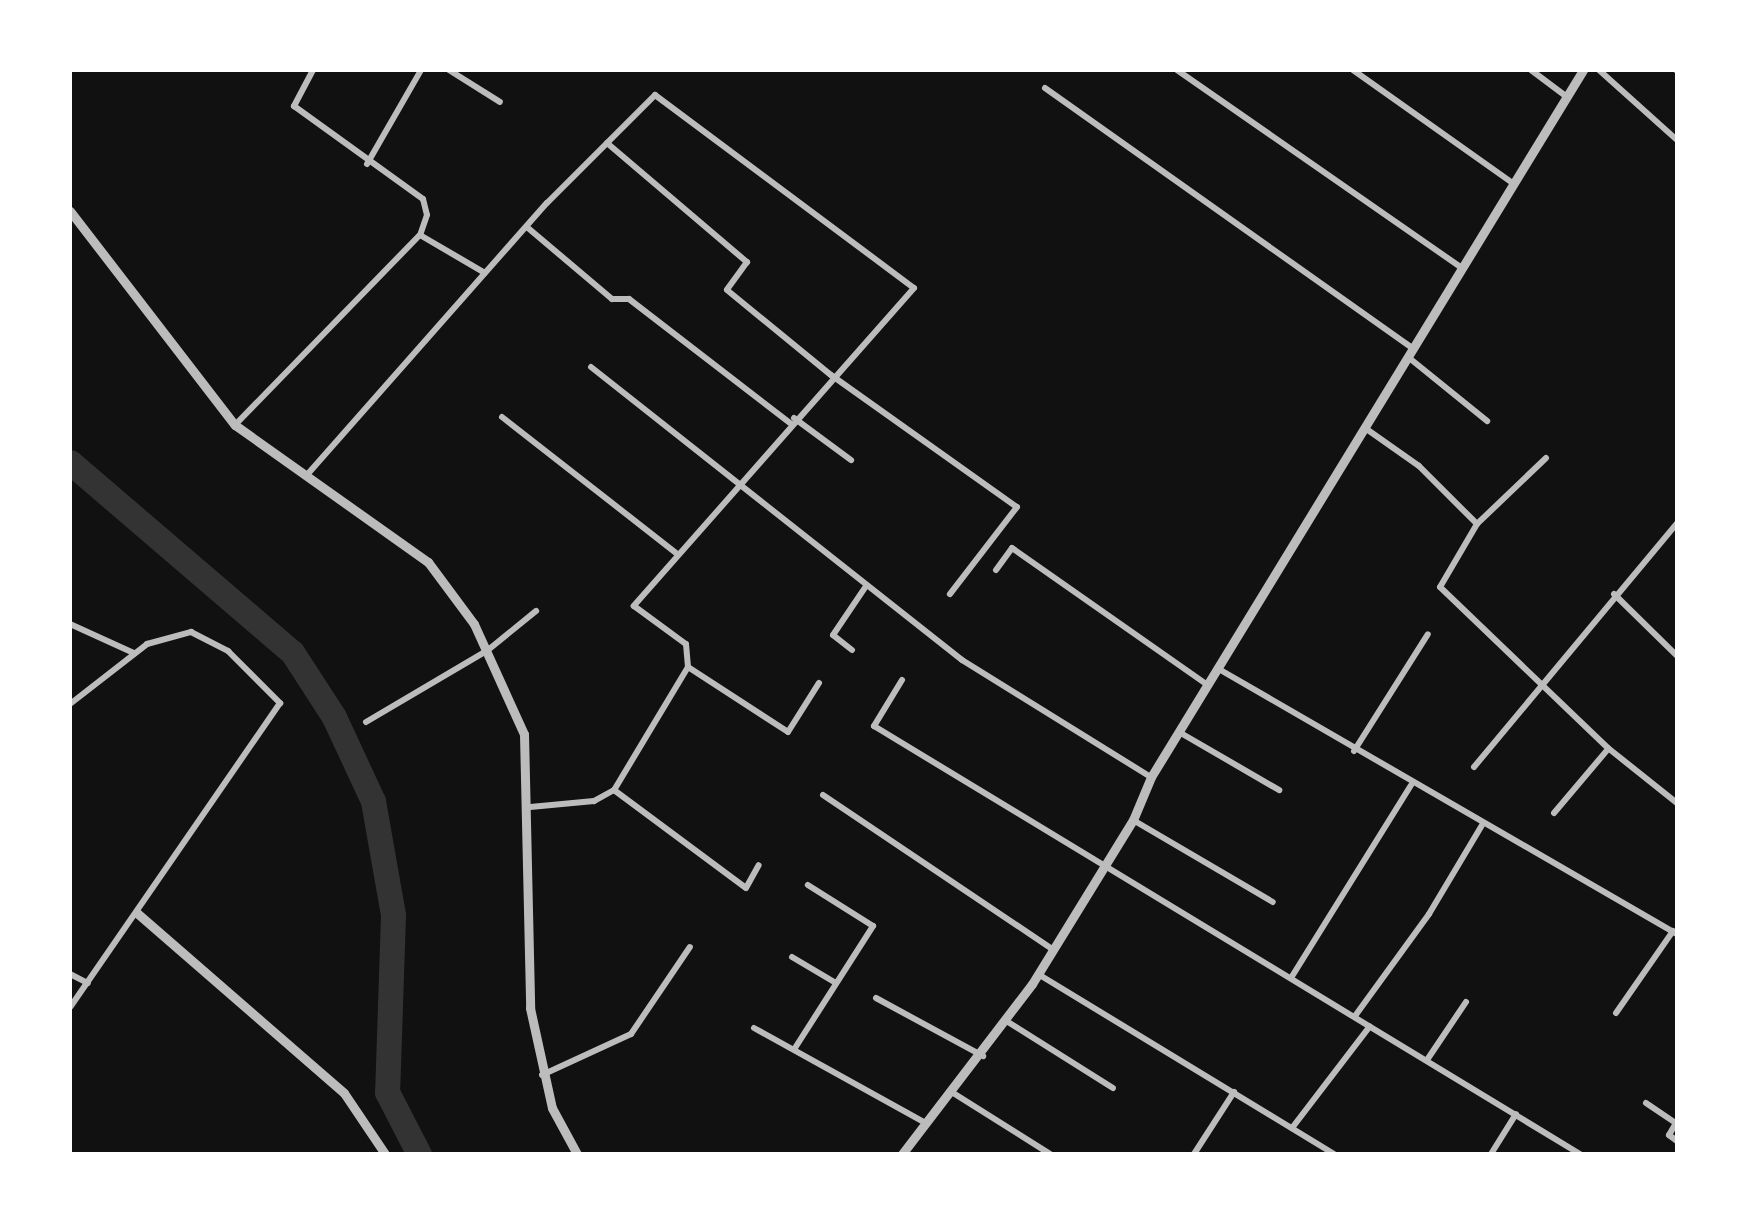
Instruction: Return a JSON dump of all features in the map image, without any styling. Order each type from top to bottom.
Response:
[{"type":"street","points":[[235,425],[420,235],[427,215],[423,199],[367,164],[294,106],[313,70]]},
{"type":"street","points":[[367,164],[422,70]]},
{"type":"street","points":[[449,70],[500,102]]},
{"type":"street","points":[[1177,70],[1462,268]]},
{"type":"street","points":[[1353,70],[1514,184]]},
{"type":"street","points":[[1531,70],[1567,96]]},
{"type":"street","points":[[902,1154],[1008,1022],[1133,820],[1151,777],[1583,70]]},
{"type":"street","points":[[1599,70],[1677,140]]},
{"type":"street","points":[[1044,88],[1410,353],[1488,421]]},
{"type":"street","points":[[306,476],[484,273],[655,95],[914,288],[831,375],[634,606],[686,644],[688,668],[614,790],[594,802],[530,807]]},
{"type":"street","points":[[606,144],[747,262],[727,290],[831,375],[1017,507],[950,594]]},
{"type":"street","points":[[70,211],[235,425],[428,562],[488,650],[524,734],[530,807],[524,956],[542,1075],[577,1154]]},
{"type":"street","points":[[528,228],[612,299],[629,299],[851,460]]},
{"type":"street","points":[[420,235],[484,273]]},
{"type":"street","points":[[591,367],[962,660],[1151,777]]},
{"type":"street","points":[[502,417],[676,553]]},
{"type":"street","points":[[1365,428],[1419,466],[1477,524]]},
{"type":"street","points":[[1546,458],[1477,524],[1440,587],[1608,748],[1677,803]]},
{"type":"street","points":[[1474,767],[1614,594],[1677,523]]},
{"type":"street","points":[[996,570],[1012,548],[1208,684]]},
{"type":"street","points":[[852,650],[833,636],[866,586]]},
{"type":"street","points":[[1614,594],[1677,656]]},
{"type":"street","points":[[366,722],[488,650],[536,611]]},
{"type":"street","points":[[70,624],[134,653]]},
{"type":"street","points":[[70,704],[134,653],[191,632],[228,651],[280,703],[70,1007]]},
{"type":"street","points":[[1354,751],[1428,634]]},
{"type":"street","points":[[688,668],[788,732],[819,683]]},
{"type":"street","points":[[1217,668],[1411,784],[1675,933],[1616,1012]]},
{"type":"street","points":[[902,680],[874,726],[1580,1154]]},
{"type":"street","points":[[1179,732],[1279,790]]},
{"type":"street","points":[[1554,812],[1608,748]]},
{"type":"street","points":[[1292,978],[1411,784]]},
{"type":"street","points":[[614,790],[746,888],[759,866]]},
{"type":"street","points":[[823,794],[1052,948]]},
{"type":"street","points":[[1133,820],[1273,902]]},
{"type":"street","points":[[1355,1016],[1429,914],[1482,825]]},
{"type":"street","points":[[795,1048],[873,926],[808,884]]},
{"type":"street","points":[[137,913],[344,1093],[384,1153]]},
{"type":"street","points":[[542,1075],[631,1034],[690,947]]},
{"type":"street","points":[[792,958],[836,984]]},
{"type":"street","points":[[70,974],[88,984]]},
{"type":"street","points":[[1038,974],[1334,1154]]},
{"type":"street","points":[[876,998],[983,1056]]},
{"type":"street","points":[[1426,1060],[1466,1002]]},
{"type":"street","points":[[1008,1022],[1113,1088]]},
{"type":"street","points":[[1292,1128],[1370,1026]]},
{"type":"street","points":[[754,1028],[926,1124]]},
{"type":"street","points":[[950,1091],[1050,1154]]},
{"type":"street","points":[[1194,1154],[1234,1092]]},
{"type":"street","points":[[1646,1103],[1676,1124],[1670,1135],[1677,1141]]},
{"type":"street","points":[[1491,1154],[1516,1114]]},
{"type":"waterway","points":[[70,462],[292,652],[334,717],[373,801],[393,915],[387,1092],[419,1154]]}]
